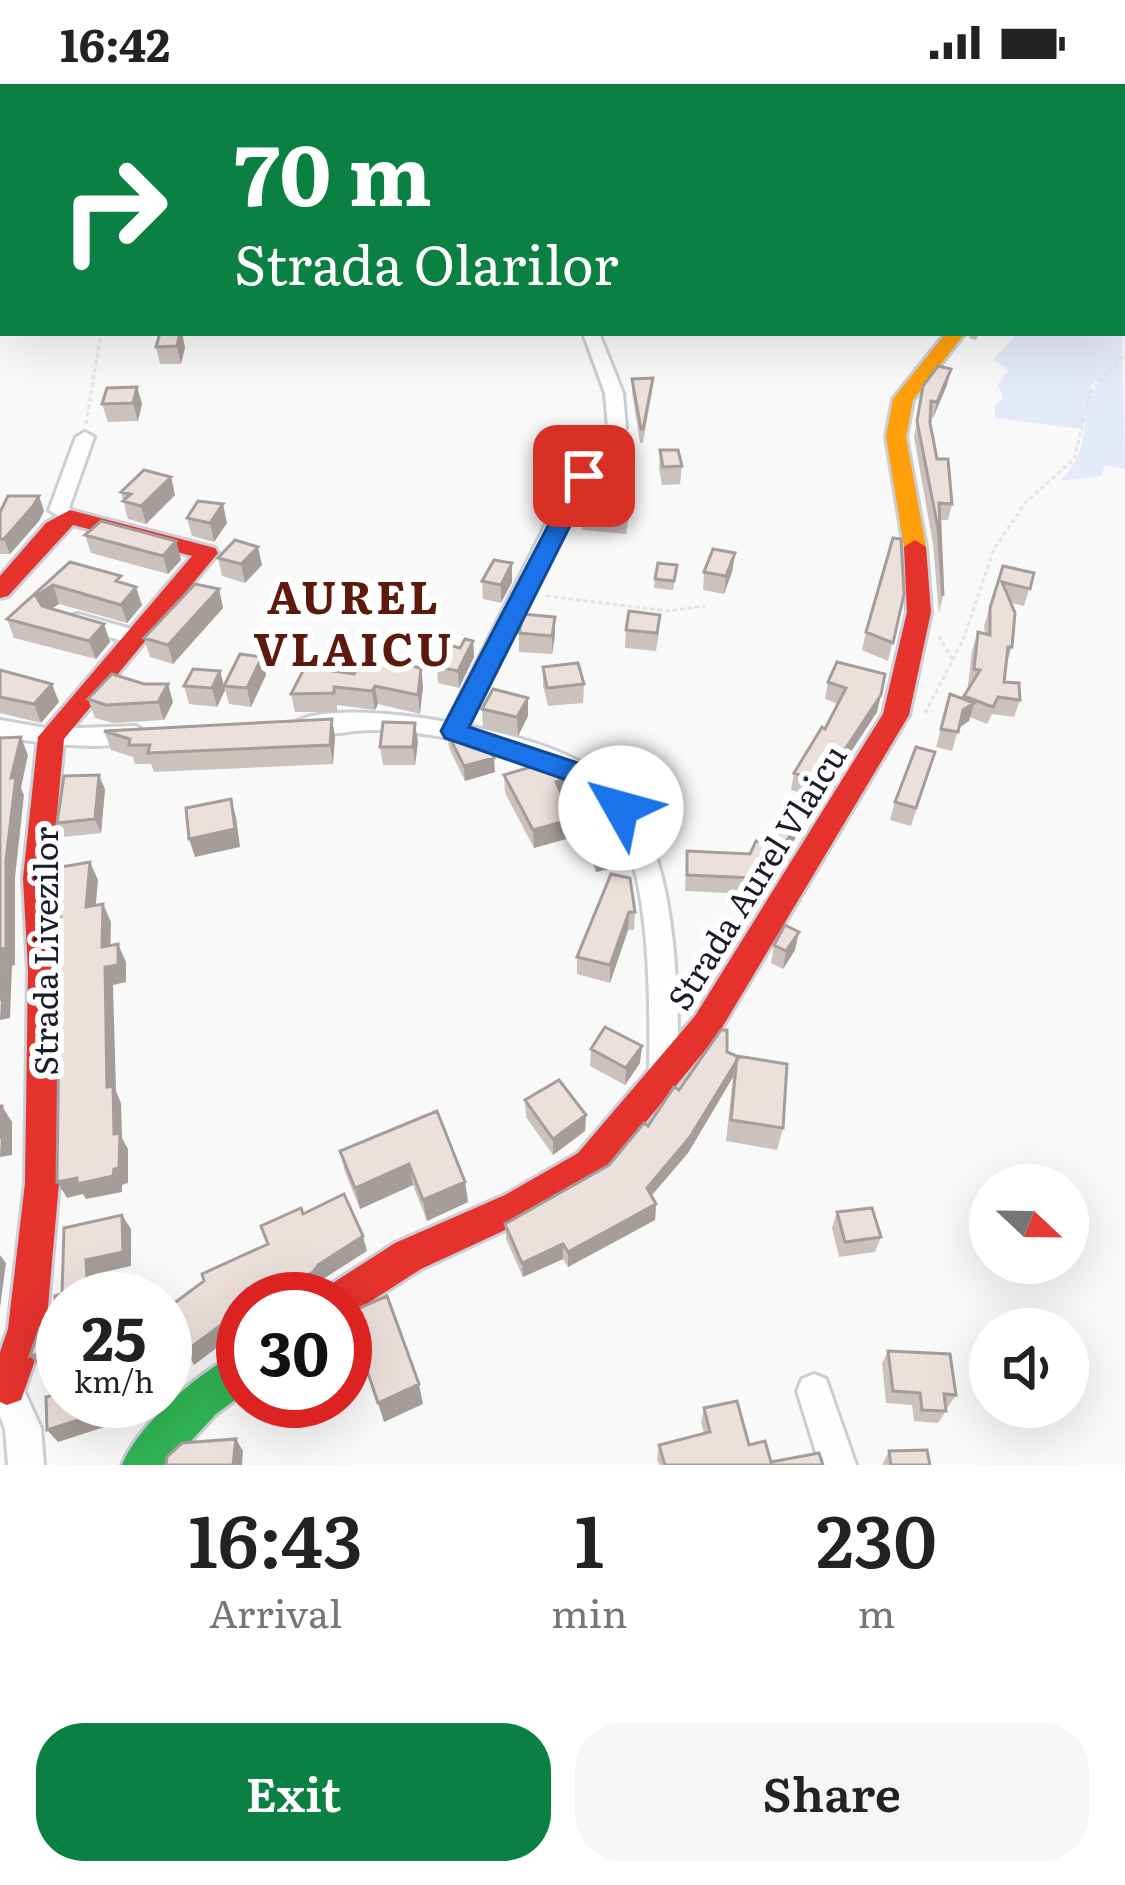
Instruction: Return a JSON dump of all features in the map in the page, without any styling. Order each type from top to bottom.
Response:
[{"type":"street","points":[[454,731],[565,508],[617,428],[614,393],[592,336]]},
{"type":"street","name":"Strada Aurel Vlaicu","points":[[372,1279],[407,1256],[517,1207],[590,1164],[664,1078],[742,973],[792,881],[896,716],[919,612],[915,545],[896,437],[899,412],[903,399],[954,336]]},
{"type":"street","points":[[51,737],[207,553],[59,510],[85,437]]},
{"type":"street","points":[[0,591],[54,528],[73,517]]},
{"type":"street","points":[[58,615],[134,637]]},
{"type":"street","points":[[280,727],[380,722],[454,731],[600,785],[621,808],[641,850],[664,1023],[664,1078]]},
{"type":"street","points":[[0,728],[51,737],[171,733]]},
{"type":"street","name":"Strada Livezilor","points":[[26,1465],[23,1428],[4,1381],[27,1329],[42,1183],[43,970],[37,878],[51,737]]},
{"type":"street","points":[[142,1465],[216,1390]]},
{"type":"street","points":[[814,1391],[838,1465]]},
{"type":"path","points":[[85,437],[101,336]]},
{"type":"path","points":[[915,726],[946,681],[994,548],[1025,503],[1074,459],[1091,391],[1125,355]]},
{"type":"path","points":[[523,593],[668,610],[705,606]]},
{"type":"shaded area","points":[[1015,336],[1122,336],[1125,469],[1104,465],[1102,476],[1060,481],[1078,455],[1088,405],[1099,382],[1094,380],[1082,429],[995,418],[995,405],[1003,398],[998,384],[1009,370],[993,359]]},
{"type":"building","points":[[159,336],[179,336],[177,346],[156,347]]},
{"type":"building","points":[[938,366],[951,369],[937,402],[931,401],[930,423],[937,459],[948,459],[952,504],[939,503],[943,596],[938,528],[917,421],[923,386]]},
{"type":"building","points":[[653,378],[643,429],[641,429],[632,379]]},
{"type":"building","points":[[137,387],[133,403],[102,404],[107,388]]},
{"type":"building","points":[[660,450],[678,450],[682,466],[663,467]]},
{"type":"building","points":[[144,470],[171,477],[141,506],[123,501],[131,494],[121,492]]},
{"type":"building","points":[[587,489],[631,492],[627,516],[582,512]]},
{"type":"building","points":[[8,496],[39,496],[0,539],[0,512]]},
{"type":"building","points":[[198,501],[223,504],[210,523],[187,518]]},
{"type":"building","points":[[101,521],[176,541],[163,556],[85,535]]},
{"type":"building","points":[[893,538],[901,539],[904,594],[893,643],[866,632]]},
{"type":"building","points":[[235,540],[258,547],[241,564],[218,558]]},
{"type":"building","points":[[713,549],[735,553],[726,576],[704,572]]},
{"type":"building","points":[[494,560],[512,563],[501,585],[482,581]]},
{"type":"building","points":[[70,562],[121,576],[116,581],[136,587],[121,605],[53,585],[36,596],[42,606],[104,624],[89,641],[7,619]]},
{"type":"building","points":[[658,563],[677,565],[674,581],[655,579]]},
{"type":"building","points":[[1003,566],[1034,573],[1030,589],[1002,582],[1015,613],[1004,682],[1019,683],[1020,700],[998,697],[993,707],[964,696],[980,670],[974,669],[978,632],[990,635],[990,608]]},
{"type":"building","points":[[195,584],[219,589],[168,645],[144,638]]},
{"type":"building","points":[[629,611],[660,615],[657,633],[626,630]]},
{"type":"building","points":[[523,614],[555,617],[552,636],[519,633]]},
{"type":"building","points":[[465,639],[473,641],[458,671],[437,667],[449,645],[460,648]]},
{"type":"building","points":[[240,654],[262,657],[247,688],[224,686]]},
{"type":"building","points":[[365,656],[421,668],[418,695],[375,686],[372,691],[334,687],[334,693],[291,694],[305,667],[354,674]]},
{"type":"building","points":[[837,662],[885,674],[881,695],[824,781],[794,773],[846,688],[828,682]]},
{"type":"building","points":[[578,663],[584,684],[547,688],[543,667]]},
{"type":"building","points":[[193,669],[220,671],[212,688],[184,686]]},
{"type":"building","points":[[0,670],[52,684],[34,704],[0,697]]},
{"type":"building","points":[[112,674],[144,684],[168,684],[158,702],[106,705],[88,699]]},
{"type":"building","points":[[493,689],[528,698],[517,717],[482,709]]},
{"type":"building","points":[[950,694],[974,703],[963,710],[958,732],[941,729]]},
{"type":"building","points":[[332,719],[330,745],[148,753],[150,745],[129,745],[130,739],[104,731]]},
{"type":"building","points":[[383,722],[415,723],[413,747],[380,747]]},
{"type":"building","points":[[447,732],[484,739],[494,758],[464,766]]},
{"type":"building","points":[[21,737],[11,778],[16,777],[6,860],[6,948],[2,949],[0,1001],[0,738]]},
{"type":"building","points":[[916,747],[935,752],[916,808],[895,802]]},
{"type":"building","points":[[551,761],[565,779],[556,782],[573,819],[533,830],[504,775]]},
{"type":"building","points":[[99,775],[95,819],[57,823],[64,776]]},
{"type":"building","points":[[231,799],[235,829],[189,839],[186,808]]},
{"type":"building","points":[[789,802],[806,808],[755,895],[747,892],[754,878],[687,875],[687,851],[750,854],[756,841],[764,844]]},
{"type":"building","points":[[619,822],[626,847],[597,854],[586,831]]},
{"type":"building","points":[[90,862],[86,907],[103,904],[102,947],[118,944],[118,965],[105,967],[107,1087],[113,1086],[114,1134],[120,1133],[119,1168],[113,1176],[77,1184],[77,1178],[57,1182],[61,867]]},
{"type":"building","points":[[611,874],[630,878],[635,912],[629,912],[610,965],[577,957]]},
{"type":"building","points":[[785,925],[799,932],[786,951],[774,945]]},
{"type":"building","points":[[605,1027],[642,1046],[626,1068],[591,1049]]},
{"type":"building","points":[[721,1030],[727,1030],[727,1052],[739,1057],[690,1137],[647,1188],[656,1204],[568,1252],[563,1244],[522,1263],[505,1224],[609,1165],[644,1123],[648,1126],[674,1087],[679,1090]]},
{"type":"building","points":[[737,1056],[787,1064],[783,1128],[731,1120]]},
{"type":"building","points":[[559,1080],[586,1115],[553,1139],[525,1100]]},
{"type":"building","points":[[437,1111],[465,1182],[423,1200],[409,1164],[355,1188],[340,1151]]},
{"type":"building","points":[[344,1194],[363,1236],[313,1272],[216,1272],[216,1329],[192,1347],[192,1290],[204,1281],[202,1274],[268,1244],[261,1226],[301,1208],[303,1214]]},
{"type":"building","points":[[872,1208],[881,1237],[845,1242],[837,1212]]},
{"type":"building","points":[[122,1215],[123,1252],[86,1260],[87,1272],[63,1272],[64,1228]]},
{"type":"building","points":[[387,1296],[419,1384],[378,1403],[372,1385],[372,1303]]},
{"type":"building","points":[[888,1351],[950,1354],[956,1395],[944,1394],[946,1411],[922,1410],[920,1393],[893,1391]]},
{"type":"building","points":[[737,1401],[749,1445],[765,1441],[771,1462],[819,1453],[823,1465],[665,1465],[659,1445],[710,1432],[704,1408]]},
{"type":"building","points":[[236,1439],[233,1465],[166,1465],[167,1457],[182,1443]]},
{"type":"building","points":[[927,1450],[930,1465],[891,1465],[889,1451]]},
{"type":"traffic: fast","points":[[142,1465],[216,1390]]},
{"type":"traffic: slow","points":[[915,547],[896,437],[903,399],[954,336]]},
{"type":"traffic: jam","points":[[0,591],[54,528],[70,517],[207,553],[51,737],[37,878],[43,970],[42,1183],[27,1329],[7,1386]]},
{"type":"traffic: jam","points":[[372,1279],[408,1256],[517,1207],[590,1164],[706,1026],[896,715],[919,612],[915,547]]},
{"type":"district","name":"AUREL VLAICU","points":[[354,620]]},
{"type":"route","points":[[584,476],[454,731],[577,773],[600,785],[621,808]]}]
